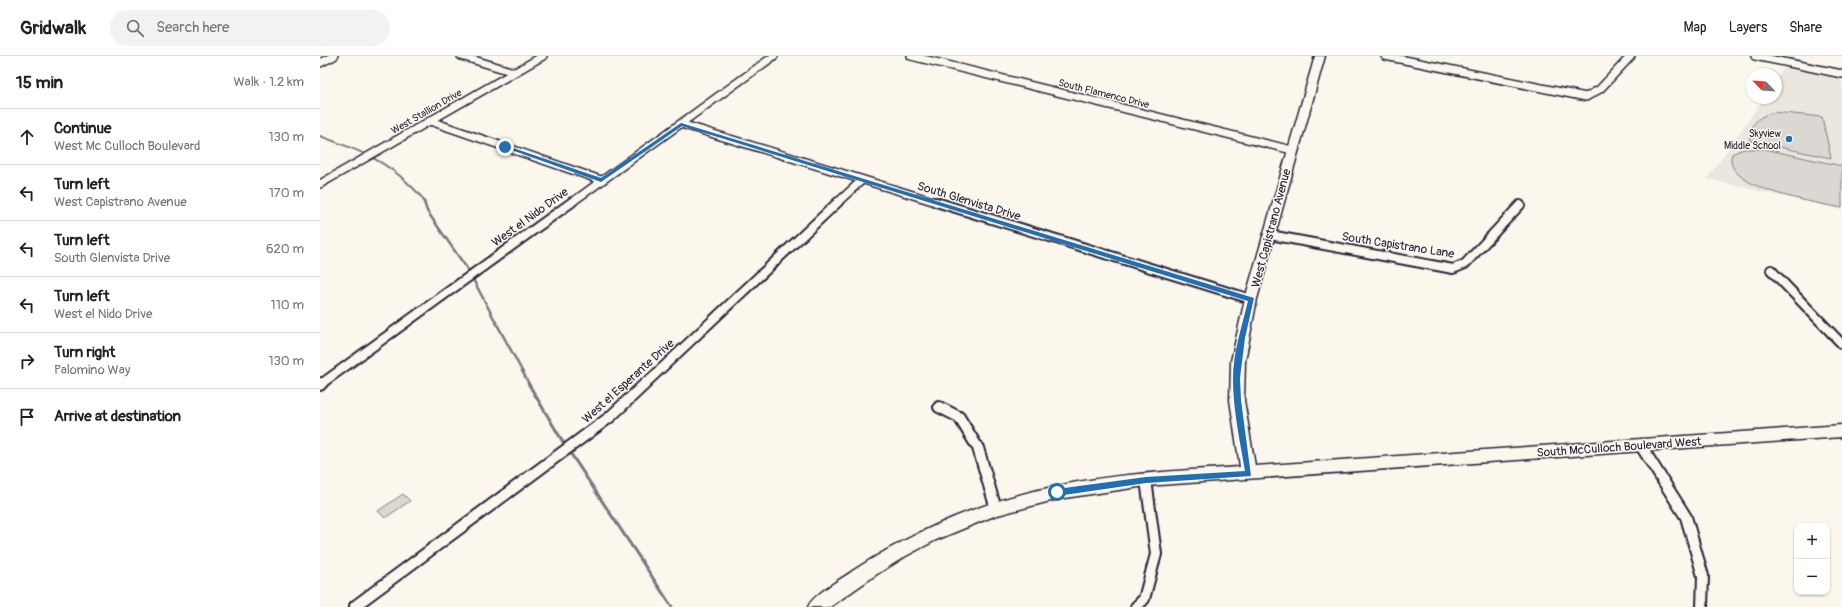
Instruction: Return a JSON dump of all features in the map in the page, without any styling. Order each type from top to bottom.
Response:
[{"type":"main road","name":"West Capistrano Avenue","points":[[1249,474],[1238,400],[1237,378],[1242,338],[1251,299],[1270,235],[1292,150],[1320,56]]},
{"type":"main road","name":"South McCulloch Boulevard West","points":[[816,607],[849,581],[922,538],[996,509],[1057,492],[1146,480],[1396,464],[1842,432]]},
{"type":"street","points":[[320,63],[334,56]]},
{"type":"street","points":[[461,56],[514,72]]},
{"type":"street","name":"West Stallion Drive","points":[[320,184],[543,56]]},
{"type":"street","name":"West el Nido Drive","points":[[320,385],[774,56]]},
{"type":"street","name":"South Flamenco Drive","points":[[911,56],[1292,150]]},
{"type":"street","points":[[1385,56],[1586,97],[1600,89],[1631,56]]},
{"type":"street","points":[[1755,56],[1842,74]]},
{"type":"street","points":[[430,121],[601,180]]},
{"type":"street","name":"South Glenvista Drive","points":[[681,124],[861,181],[1251,299]]},
{"type":"street","name":"West el Esperante Drive","points":[[355,606],[610,417],[861,181]]},
{"type":"street","name":"South Capistrano Lane","points":[[1270,235],[1453,269],[1465,264],[1520,204]]},
{"type":"street","points":[[1771,270],[1842,344]]},
{"type":"street","points":[[939,407],[959,417],[978,448],[996,509]]},
{"type":"street","points":[[1641,446],[1686,517],[1703,576],[1702,607]]},
{"type":"street","points":[[1136,607],[1144,599],[1156,554],[1146,480]]},
{"type":"shaded area","name":"Skyview Middle School","points":[[1785,66],[1842,77],[1842,210],[1707,179],[1760,104],[1782,104],[1782,71]]},
{"type":"shaded area","points":[[1774,112],[1822,117],[1831,158],[1750,141],[1751,130],[1756,122],[1763,116]]},
{"type":"shaded area","points":[[1743,149],[1764,149],[1842,166],[1842,208],[1794,198],[1755,185],[1741,176],[1732,166],[1732,154]]},
{"type":"shaded area","points":[[403,494],[410,501],[385,518],[378,511]]},
{"type":"waterway","points":[[320,136],[357,150],[380,162],[401,177],[419,194],[425,203]]},
{"type":"waterway","points":[[424,202],[427,211],[468,270],[529,384]]},
{"type":"waterway","points":[[528,383],[566,447]]},
{"type":"waterway","points":[[569,451],[672,607]]},
{"type":"place","name":"Skyview Middle School","points":[[1789,139]]},
{"type":"route","points":[[505,147],[601,180],[681,124],[861,181],[1251,299],[1242,338],[1237,378],[1238,400],[1249,474],[1146,480],[1057,492]]}]
